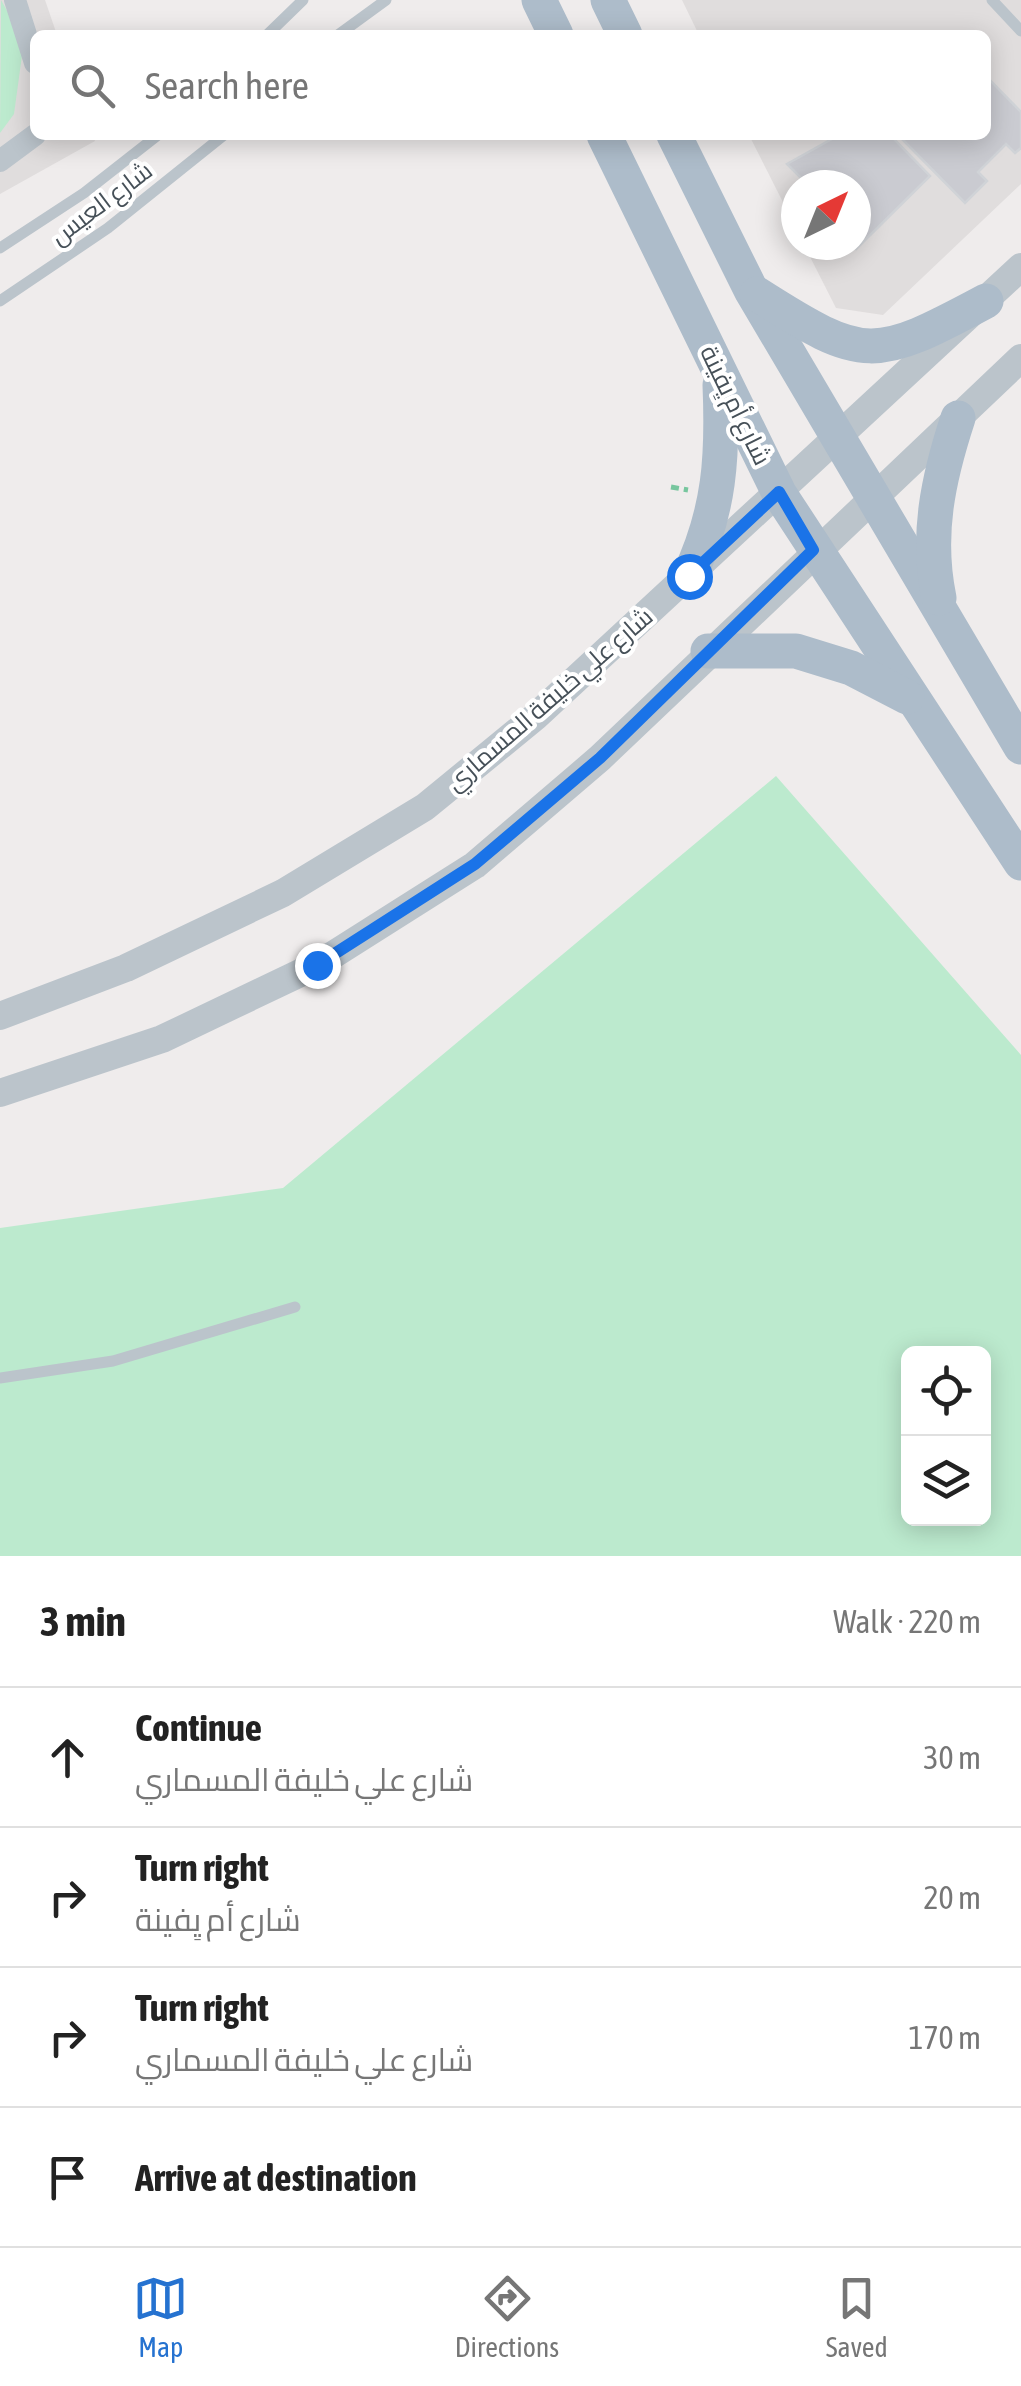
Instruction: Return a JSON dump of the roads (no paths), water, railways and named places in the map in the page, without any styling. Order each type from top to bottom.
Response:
[{"type":"main road","points":[[608,0],[623,30]]},
{"type":"main road","points":[[536,2],[553,30]]},
{"type":"main road","name":"شارع أم يِفينة","points":[[606,140],[779,492],[910,699],[1021,863]]},
{"type":"main road","points":[[677,140],[752,290],[945,624],[1021,746]]},
{"type":"main road","points":[[752,290],[825,336],[871,348],[918,338],[986,301]]},
{"type":"main road","points":[[689,576],[712,522],[721,476],[719,370]]},
{"type":"main road","points":[[945,624],[931,550],[940,473],[958,418]]},
{"type":"main road","points":[[708,651],[796,650],[851,668],[910,699]]},
{"type":"street","points":[[14,0],[30,48]]},
{"type":"street","points":[[0,161],[30,139]]},
{"type":"street","name":"شارع علي خليفة المسماري","points":[[0,1016],[126,968],[284,894],[425,807],[535,716],[1021,267]]},
{"type":"street","points":[[0,1093],[162,1039],[317,965],[475,864],[600,758],[813,550],[1021,358]]},
{"type":"lane","points":[[272,30],[304,0]]},
{"type":"lane","points":[[362,14],[367,0]]},
{"type":"lane","points":[[344,30],[386,0]]},
{"type":"lane","points":[[992,0],[1021,31]]},
{"type":"lane","name":"شارع العيس","points":[[0,248],[84,193],[152,140]]},
{"type":"lane","name":"شارع العيس","points":[[0,301],[108,228],[218,140]]},
{"type":"lane","points":[[0,1378],[113,1361],[296,1307]]}]
